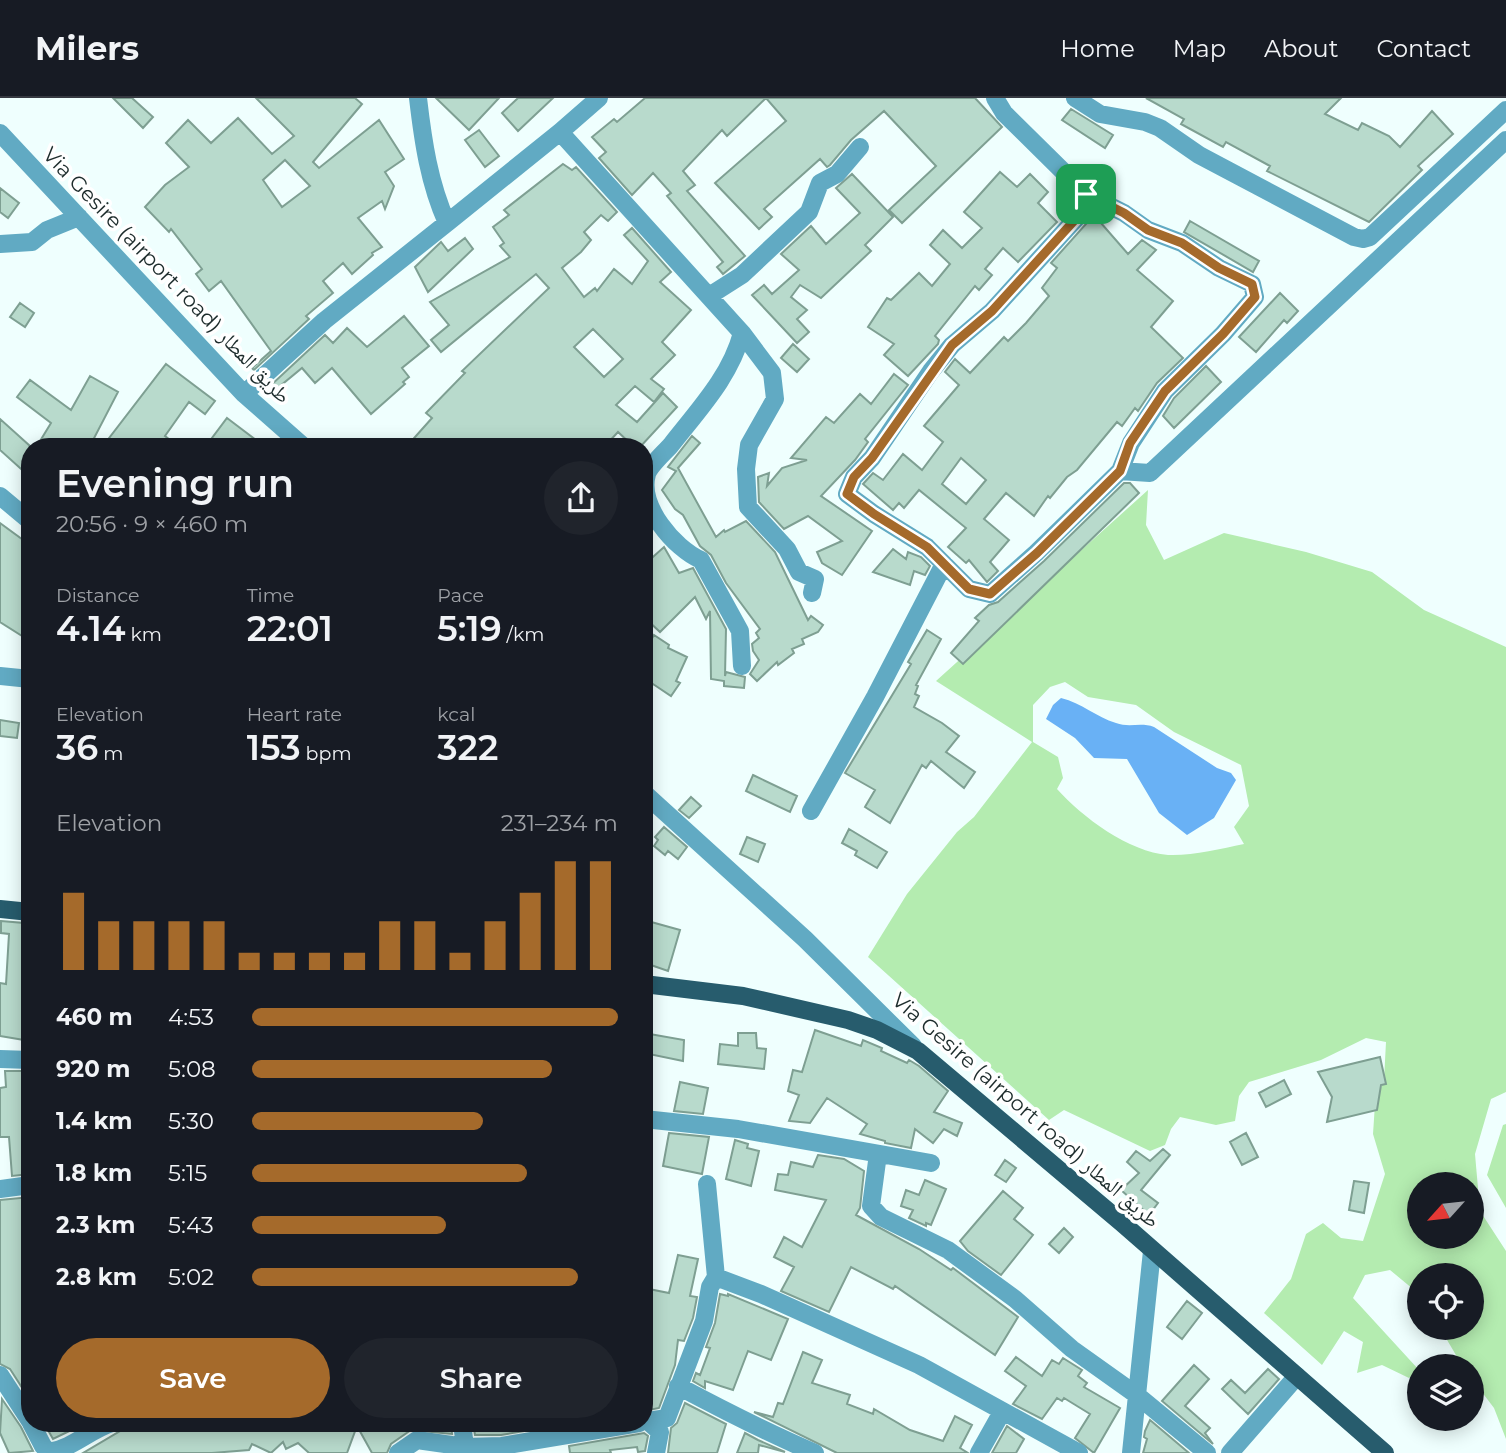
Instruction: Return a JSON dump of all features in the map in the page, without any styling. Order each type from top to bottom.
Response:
[{"type":"main road","points":[[0,909],[21,911]]},
{"type":"main road","points":[[653,985],[743,996],[848,1020],[877,1030],[918,1051]]},
{"type":"main road","name":"Via Gesire (airport road) طريق المطار","points":[[918,1051],[1385,1453]]},
{"type":"street","points":[[418,98],[435,198],[447,223]]},
{"type":"street","points":[[244,394],[324,321],[599,98]]},
{"type":"street","points":[[1075,98],[1100,114],[1145,122],[1160,128],[1199,155],[1354,237],[1363,239],[1370,237],[1506,110]]},
{"type":"street","points":[[1002,100],[1004,113],[1086,194],[1124,213],[1148,230],[1182,243],[1219,268],[1252,284],[1255,297],[1223,334],[1165,391],[1130,443],[1120,471],[1037,553],[990,594],[969,589],[927,547],[847,494],[854,477],[872,458],[931,371],[952,345],[992,311],[1082,212],[1086,194]]},
{"type":"street","points":[[560,132],[743,332],[772,373],[775,399],[749,445],[746,469],[748,507],[787,550],[799,572],[815,579],[812,593]]},
{"type":"street","name":"Via Gesire (airport road) طريق المطار","points":[[0,133],[244,394],[294,438]]},
{"type":"street","points":[[1120,471],[1150,473],[1506,140]]},
{"type":"street","points":[[709,296],[742,275],[809,212],[820,183],[837,174],[860,147]]},
{"type":"street","points":[[0,244],[33,242],[47,230],[79,217]]},
{"type":"street","points":[[653,467],[726,376],[743,332]]},
{"type":"street","points":[[0,496],[21,514]]},
{"type":"street","points":[[653,510],[663,527],[691,555],[701,560],[740,631],[742,666]]},
{"type":"street","points":[[811,811],[875,697],[944,564]]},
{"type":"street","points":[[0,676],[21,678]]},
{"type":"street","name":"Via Gesire (airport road) طريق المطار","points":[[653,801],[796,931],[918,1051]]},
{"type":"street","points":[[0,1059],[21,1060]]},
{"type":"street","points":[[653,1120],[738,1129],[931,1163]]},
{"type":"street","points":[[878,1154],[871,1206],[881,1217],[948,1250],[1015,1299],[1072,1349],[1138,1396],[1207,1453]]},
{"type":"street","points":[[653,1420],[667,1418],[704,1321],[710,1287],[716,1277],[707,1184]]},
{"type":"street","points":[[0,1189],[21,1186]]},
{"type":"street","points":[[1131,1453],[1152,1251]]},
{"type":"street","points":[[716,1277],[761,1294],[919,1365],[1079,1453]]},
{"type":"street","points":[[0,1375],[21,1408]]},
{"type":"street","points":[[1230,1453],[1297,1376]]},
{"type":"street","points":[[678,1386],[714,1403],[743,1422],[815,1453]]},
{"type":"street","points":[[979,1453],[1002,1412]]},
{"type":"street","points":[[653,1428],[660,1432],[656,1453]]},
{"type":"street","points":[[34,1432],[40,1449],[49,1452],[63,1452],[90,1432]]},
{"type":"street","points":[[463,1432],[465,1447]]},
{"type":"street","points":[[398,1453],[417,1440],[465,1447],[502,1446],[585,1432]]},
{"type":"green space","points":[[1148,490],[1146,525],[1164,560],[1224,533],[1306,552],[1372,572],[1424,610],[1506,647],[1506,1092],[1491,1099],[1475,1154],[1477,1172],[1407,1172],[1407,1250],[1484,1250],[1484,1217],[1506,1251],[1506,1439],[1494,1408],[1484,1395],[1484,1354],[1455,1354],[1447,1340],[1484,1340],[1484,1263],[1407,1263],[1407,1284],[1390,1270],[1365,1275],[1353,1298],[1407,1357],[1407,1377],[1382,1365],[1357,1373],[1363,1342],[1344,1331],[1322,1365],[1264,1313],[1291,1279],[1306,1234],[1323,1223],[1341,1238],[1363,1241],[1385,1174],[1373,1134],[1375,1104],[1384,1080],[1386,1042],[1366,1038],[1321,1060],[1249,1082],[1239,1096],[1235,1121],[1216,1125],[1180,1117],[1171,1129],[1165,1145],[1150,1151],[1064,1110],[1049,1120],[868,957],[907,894],[957,832],[974,817],[1032,742],[936,681]],"holes":[[[1065,682],[1088,697],[1136,705],[1174,732],[1241,765],[1249,806],[1234,827],[1244,844],[1206,852],[1168,855],[1122,840],[1079,811],[1057,789],[1063,778],[1058,757],[1033,742],[1033,705],[1050,687]]]},
{"type":"green space","points":[[1506,1124],[1506,1208],[1487,1175],[1503,1125]]},
{"type":"water","points":[[1061,698],[1116,723],[1154,727],[1217,768],[1231,773],[1236,780],[1214,818],[1187,835],[1159,813],[1127,759],[1094,758],[1075,738],[1046,719],[1053,705]]},
{"type":"building","points":[[113,98],[132,98],[153,117],[143,128]]},
{"type":"building","points":[[256,98],[355,98],[362,104],[313,162],[319,168],[379,120],[404,159],[385,172],[394,186],[385,209],[382,201],[358,218],[382,247],[372,253],[373,255],[352,274],[343,263],[323,281],[333,293],[306,316],[309,319],[254,370],[252,368],[271,351],[221,281],[209,291],[196,274],[202,269],[171,229],[169,232],[145,207],[165,185],[189,167],[166,143],[188,120],[211,143],[238,118],[272,154],[294,136]],"holes":[[[285,160],[310,186],[282,207],[263,180]]]},
{"type":"building","points":[[436,98],[499,98],[469,130]]},
{"type":"building","points":[[518,98],[553,98],[518,131],[502,113]]},
{"type":"building","points":[[645,98],[766,98],[727,136],[722,130],[683,171],[695,185],[687,191],[745,256],[723,274],[717,267],[723,262],[667,196],[671,193],[653,173],[632,195],[599,158],[606,152],[592,137],[614,119],[617,122]]},
{"type":"building","points":[[766,98],[975,98],[1002,127],[902,223],[889,210],[936,166],[884,111],[851,140],[830,165],[827,167],[820,159],[764,209],[772,217],[759,229],[715,183],[786,121]]},
{"type":"building","points":[[1146,98],[1341,98],[1325,114],[1358,130],[1362,123],[1389,136],[1400,147],[1432,111],[1453,134],[1418,166],[1422,170],[1369,222],[1267,171],[1270,166],[1226,142],[1223,147],[1181,124],[1184,119]]},
{"type":"building","points":[[1071,109],[1113,135],[1105,148],[1062,120]]},
{"type":"building","points":[[479,130],[499,156],[485,167],[465,140]]},
{"type":"building","points":[[563,164],[572,170],[576,167],[617,212],[608,221],[601,215],[584,232],[591,240],[562,268],[584,297],[595,288],[597,291],[614,269],[632,284],[648,261],[624,235],[632,228],[671,272],[660,282],[691,310],[662,342],[675,355],[651,379],[664,389],[654,402],[635,386],[616,405],[637,422],[663,393],[677,407],[648,438],[624,438],[618,432],[612,438],[414,438],[432,418],[426,413],[465,373],[462,371],[549,288],[536,274],[441,352],[431,340],[449,325],[430,302],[510,257],[500,246],[504,243],[493,227],[509,215],[504,210]],"holes":[[[593,329],[623,359],[604,377],[574,347]]]},
{"type":"building","points":[[1000,172],[1017,187],[1030,174],[1048,192],[1038,203],[1057,222],[1018,262],[1003,248],[985,269],[992,275],[979,290],[975,286],[935,336],[939,340],[938,344],[908,376],[884,355],[894,344],[868,327],[887,298],[891,300],[919,273],[932,286],[950,264],[930,245],[943,230],[962,248],[982,228],[964,212]]},
{"type":"building","points":[[852,174],[893,217],[865,245],[871,251],[821,298],[800,285],[791,297],[807,310],[797,319],[809,332],[797,343],[752,295],[764,285],[772,294],[799,270],[781,254],[811,226],[826,244],[860,213],[836,188]]},
{"type":"building","points":[[0,188],[19,203],[8,218],[0,212]]},
{"type":"building","points":[[1094,215],[1128,254],[1142,240],[1156,250],[1137,270],[1173,301],[1151,327],[1183,358],[1157,383],[1138,411],[1135,408],[1122,426],[1117,422],[1077,470],[1067,477],[1050,498],[1048,496],[1034,516],[1006,493],[984,519],[1009,540],[990,562],[998,571],[987,582],[969,560],[966,563],[948,547],[966,528],[919,490],[904,508],[899,503],[893,510],[863,484],[873,473],[883,480],[903,454],[922,470],[943,442],[924,426],[959,385],[945,372],[955,359],[970,373],[1004,337],[1008,341],[1026,323],[1049,296],[1042,288],[1057,268],[1051,263]],"holes":[[[961,458],[986,480],[966,504],[942,484]]]},
{"type":"building","points":[[1190,221],[1259,261],[1253,272],[1184,232]]},
{"type":"building","points":[[465,238],[473,249],[428,292],[415,267],[441,242],[448,251]]},
{"type":"building","points":[[1280,293],[1298,311],[1287,323],[1284,320],[1256,352],[1239,337]]},
{"type":"building","points":[[20,303],[34,313],[25,327],[10,317]]},
{"type":"building","points":[[404,316],[429,346],[402,368],[409,377],[403,382],[405,384],[371,414],[332,368],[315,383],[302,368],[274,391],[270,386],[325,335],[333,343],[347,328],[367,347]]},
{"type":"building","points":[[793,344],[809,359],[797,372],[781,358]]},
{"type":"building","points":[[166,364],[215,401],[205,414],[189,402],[165,436],[168,438],[109,438]]},
{"type":"building","points":[[1206,366],[1221,382],[1174,428],[1163,416],[1174,398]]},
{"type":"building","points":[[894,374],[908,385],[865,439],[868,442],[855,460],[821,496],[872,531],[842,575],[822,563],[817,552],[842,541],[808,516],[784,529],[759,502],[758,477],[769,473],[767,486],[782,468],[807,460],[791,458],[826,417],[834,423],[860,394],[871,404]]},
{"type":"building","points":[[90,376],[118,392],[94,438],[42,438],[51,423],[17,397],[30,380],[71,410]]},
{"type":"building","points":[[227,418],[253,438],[212,438]]},
{"type":"building","points":[[0,419],[21,438],[21,469],[0,450]]},
{"type":"building","points":[[692,436],[700,443],[678,468],[716,537],[724,530],[725,532],[746,521],[775,552],[808,620],[811,616],[823,625],[818,632],[802,639],[804,644],[792,649],[794,653],[778,665],[777,662],[757,681],[750,674],[759,660],[752,644],[759,638],[756,633],[760,629],[726,583],[711,555],[700,546],[683,515],[675,509],[662,490],[676,471],[668,467]]},
{"type":"building","points":[[1124,483],[1130,483],[1139,493],[963,664],[951,653],[979,621],[975,618],[989,605],[998,602],[1044,561]]},
{"type":"building","points":[[0,523],[21,538],[21,635],[0,622]]},
{"type":"building","points":[[664,547],[679,573],[693,568],[726,629],[725,676],[726,672],[745,677],[744,688],[724,686],[724,681],[711,679],[710,611],[706,619],[695,597],[660,632],[653,625],[653,557]]},
{"type":"building","points":[[893,549],[906,559],[908,552],[921,557],[930,566],[925,575],[914,571],[910,585],[873,572]]},
{"type":"building","points":[[927,630],[941,639],[916,685],[915,694],[919,696],[914,707],[959,736],[946,752],[975,772],[964,788],[931,761],[926,768],[922,765],[890,823],[865,807],[875,790],[845,773],[911,664],[908,662]]},
{"type":"building","points":[[653,637],[687,657],[676,681],[680,683],[671,696],[653,684]]},
{"type":"building","points":[[0,720],[19,723],[17,738],[0,736]]},
{"type":"building","points":[[753,775],[797,796],[790,812],[746,791]]},
{"type":"building","points":[[691,797],[701,806],[689,818],[679,810]]},
{"type":"building","points":[[664,827],[687,847],[678,859],[668,851],[665,855],[654,846],[658,840],[655,837]]},
{"type":"building","points":[[849,829],[887,852],[877,868],[855,855],[857,851],[842,843]]},
{"type":"building","points":[[747,837],[765,844],[758,862],[740,854]]},
{"type":"building","points":[[1,921],[21,923],[21,1040],[0,1036],[0,983],[6,984],[9,934],[1,933]]},
{"type":"building","points":[[653,922],[680,930],[668,971],[653,966]]},
{"type":"building","points":[[815,1030],[861,1046],[863,1040],[882,1048],[881,1051],[919,1066],[948,1091],[934,1112],[962,1123],[957,1136],[944,1129],[933,1143],[915,1129],[911,1148],[885,1143],[860,1134],[867,1124],[827,1098],[810,1123],[789,1121],[799,1095],[788,1091],[793,1070],[802,1072]]},
{"type":"building","points":[[738,1033],[756,1033],[757,1048],[766,1049],[764,1069],[718,1064],[720,1044],[738,1046]]},
{"type":"building","points":[[653,1035],[684,1040],[683,1061],[653,1055]]},
{"type":"building","points":[[1380,1057],[1386,1084],[1381,1085],[1377,1110],[1327,1122],[1332,1097],[1318,1072]]},
{"type":"building","points":[[5,1071],[21,1071],[21,1175],[12,1176],[9,1137],[0,1137],[0,1088],[6,1087]]},
{"type":"building","points":[[1284,1080],[1291,1094],[1266,1107],[1259,1093]]},
{"type":"building","points":[[680,1082],[708,1088],[703,1114],[674,1111]]},
{"type":"building","points":[[669,1133],[709,1137],[702,1174],[663,1166]]},
{"type":"building","points":[[1246,1133],[1258,1157],[1242,1165],[1230,1142]]},
{"type":"building","points":[[735,1140],[748,1144],[747,1148],[759,1151],[751,1186],[726,1179]]},
{"type":"building","points":[[1163,1149],[1170,1155],[1141,1190],[1158,1203],[1149,1215],[1121,1190],[1139,1173],[1127,1162],[1136,1151],[1150,1161]]},
{"type":"building","points":[[818,1155],[844,1159],[864,1171],[860,1208],[856,1215],[919,1249],[951,1270],[953,1268],[1018,1317],[995,1355],[895,1286],[893,1289],[851,1267],[829,1312],[781,1291],[794,1267],[774,1257],[784,1237],[802,1247],[826,1200],[775,1190],[778,1174],[788,1175],[791,1162],[813,1167]]},
{"type":"building","points":[[1005,1160],[1016,1168],[1006,1182],[995,1175]]},
{"type":"building","points":[[925,1180],[946,1189],[931,1225],[926,1223],[926,1226],[909,1218],[913,1210],[901,1206],[906,1190],[919,1195]]},
{"type":"building","points":[[1354,1181],[1369,1183],[1364,1213],[1349,1210]]},
{"type":"building","points":[[1003,1191],[1023,1208],[1014,1219],[1033,1235],[1001,1275],[968,1251],[960,1241]]},
{"type":"building","points":[[21,1198],[21,1386],[10,1369],[0,1364],[0,1200]]},
{"type":"building","points":[[1064,1228],[1073,1237],[1059,1253],[1049,1244]]},
{"type":"building","points":[[678,1255],[698,1259],[690,1296],[697,1297],[693,1318],[684,1341],[678,1340],[675,1365],[659,1408],[653,1409],[653,1290],[669,1293]]},
{"type":"building","points":[[720,1294],[728,1294],[788,1319],[771,1360],[748,1351],[733,1390],[705,1381],[705,1388],[693,1381],[696,1373],[700,1375],[710,1348],[706,1347],[715,1323]]},
{"type":"building","points":[[1187,1301],[1202,1313],[1182,1339],[1167,1327]]},
{"type":"building","points":[[803,1352],[822,1360],[812,1383],[850,1395],[847,1404],[873,1414],[874,1409],[910,1430],[943,1441],[955,1416],[972,1425],[960,1448],[968,1453],[837,1453],[754,1412],[773,1417],[778,1403],[783,1404]]},
{"type":"building","points":[[1016,1357],[1042,1376],[1052,1360],[1059,1364],[1063,1358],[1082,1370],[1078,1376],[1087,1383],[1084,1387],[1120,1408],[1094,1453],[1075,1438],[1090,1414],[1064,1398],[1062,1401],[1057,1398],[1042,1419],[1013,1404],[1026,1386],[1005,1371]]},
{"type":"building","points":[[1194,1365],[1209,1379],[1185,1406],[1210,1428],[1205,1433],[1213,1444],[1162,1401]]},
{"type":"building","points":[[1268,1369],[1279,1379],[1248,1414],[1222,1389],[1231,1380],[1245,1393]]},
{"type":"building","points":[[2,1399],[33,1451],[9,1453],[0,1433]]},
{"type":"building","points":[[685,1403],[726,1424],[717,1453],[668,1453],[671,1428],[677,1423]]},
{"type":"building","points":[[1150,1420],[1189,1453],[1143,1453],[1147,1439],[1144,1437],[1145,1431]]},
{"type":"building","points":[[1007,1426],[1024,1439],[1016,1453],[992,1453]]},
{"type":"building","points":[[49,1432],[67,1432],[53,1439]]},
{"type":"building","points":[[118,1432],[355,1432],[347,1453],[309,1453],[298,1443],[286,1449],[283,1442],[271,1453],[252,1444],[249,1450],[212,1453],[83,1453]]},
{"type":"building","points":[[360,1432],[408,1432],[391,1444],[387,1453],[372,1453]]},
{"type":"building","points":[[474,1432],[519,1432],[501,1435],[475,1435]]},
{"type":"building","points":[[644,1433],[648,1436],[645,1451],[638,1452],[637,1447],[610,1450],[611,1453],[570,1453],[569,1446]]},
{"type":"building","points":[[745,1433],[785,1452],[759,1445],[758,1453],[737,1453]]},
{"type":"route","points":[[1086,194],[1124,213],[1148,230],[1182,243],[1219,268],[1252,284],[1255,297],[1223,334],[1165,391],[1130,443],[1120,471],[1037,553],[990,594],[969,589],[927,547],[847,494],[854,477],[872,458],[931,371],[952,345],[992,311],[1082,212],[1086,194]]}]
